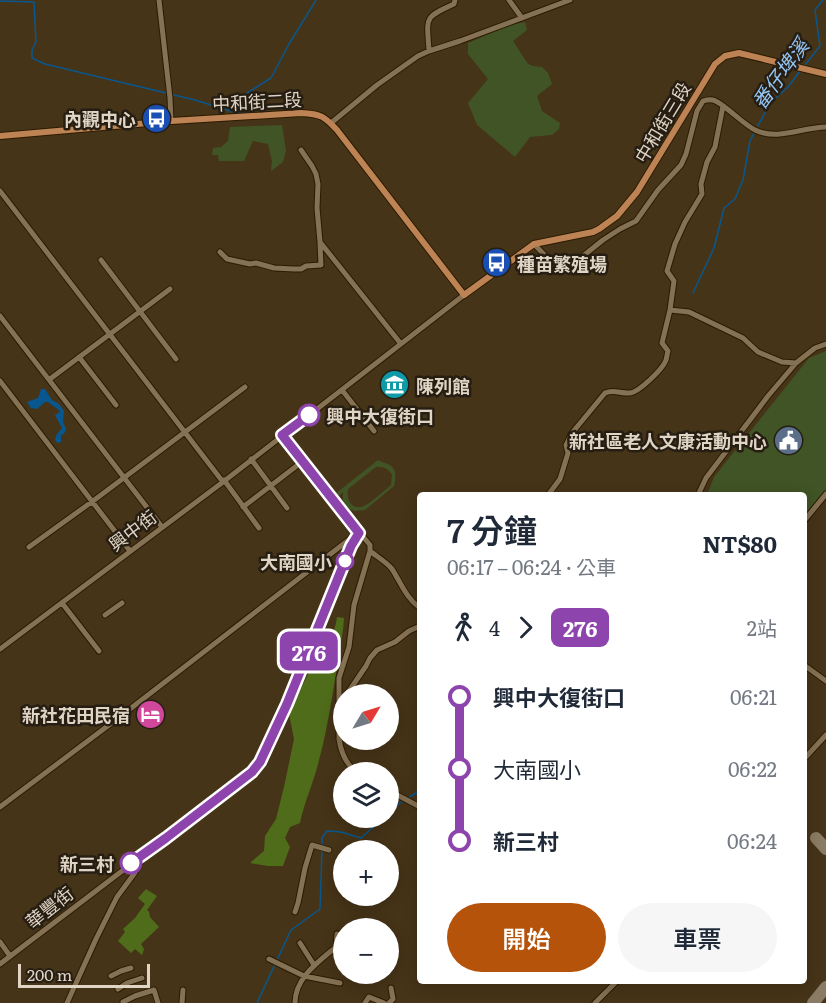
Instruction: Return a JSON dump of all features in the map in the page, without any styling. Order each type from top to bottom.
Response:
[{"type":"main road","name":"中和街三段","points":[[464,295],[534,244],[593,232],[617,216],[637,192],[700,86],[715,64],[725,56],[738,52],[826,74]]},
{"type":"main road","name":"中和街二段","points":[[0,136],[171,121],[301,113],[322,116],[331,123]]},
{"type":"main road","points":[[331,123],[464,295]]},
{"type":"street","points":[[159,0],[171,121]]},
{"type":"street","points":[[429,51],[427,26],[430,19],[434,14],[454,4],[455,0]]},
{"type":"street","points":[[508,0],[522,18]]},
{"type":"street","points":[[331,123],[377,85],[418,56],[570,0]]},
{"type":"street","name":"中和街三段","points":[[534,244],[560,269],[568,268],[620,228],[636,221],[658,190],[681,165],[697,111],[703,101],[712,100],[723,106]]},
{"type":"street","points":[[550,492],[560,479],[567,453],[566,445],[572,433],[605,393],[636,391],[652,378],[666,361],[668,351],[662,343],[674,281],[667,271],[675,244],[685,222],[702,194],[701,184],[707,162],[715,147],[723,106],[742,122],[765,135],[826,127]]},
{"type":"street","points":[[220,252],[227,259],[279,269],[321,265],[317,208],[318,184],[312,166],[301,150]]},
{"type":"street","points":[[0,191],[259,528]]},
{"type":"street","points":[[321,242],[401,344]]},
{"type":"street","points":[[101,260],[176,359]]},
{"type":"street","points":[[50,380],[170,289]]},
{"type":"street","name":"興中街","points":[[0,649],[464,295]]},
{"type":"street","points":[[670,310],[689,312],[743,338],[758,352],[782,362],[796,363]]},
{"type":"street","points":[[0,316],[162,527]]},
{"type":"street","points":[[699,492],[706,478],[796,363],[815,348],[826,344]]},
{"type":"street","points":[[79,357],[116,405]]},
{"type":"street","points":[[0,381],[130,551]]},
{"type":"street","points":[[29,547],[245,387]]},
{"type":"street","points":[[342,390],[374,431]]},
{"type":"street","points":[[282,435],[370,545],[354,605],[349,647],[339,684]]},
{"type":"street","points":[[252,459],[287,508]]},
{"type":"street","points":[[243,507],[303,461]]},
{"type":"street","points":[[807,517],[826,494]]},
{"type":"street","points":[[0,807],[359,533]]},
{"type":"street","name":"華豐街","points":[[0,964],[252,772],[260,762],[287,704],[351,546],[359,533]]},
{"type":"street","points":[[370,551],[390,566],[411,601],[417,606]]},
{"type":"street","points":[[62,603],[99,651]]},
{"type":"street","points":[[105,615],[122,603]]},
{"type":"street","points":[[354,684],[377,650],[395,642],[417,627]]},
{"type":"street","points":[[807,666],[826,681]]},
{"type":"street","points":[[807,756],[826,735]]},
{"type":"street","points":[[399,795],[417,804]]},
{"type":"street","points":[[295,912],[312,845],[329,850]]},
{"type":"street","points":[[67,1003],[117,897],[134,874],[144,853]]},
{"type":"street","points":[[0,942],[10,956]]},
{"type":"street","points":[[300,943],[314,965]]},
{"type":"street","points":[[295,1003],[304,976],[333,949]]},
{"type":"street","points":[[269,959],[304,976],[333,982]]},
{"type":"street","points":[[111,976],[131,968]]},
{"type":"street","points":[[118,989],[142,978]]},
{"type":"street","points":[[595,1003],[614,984]]},
{"type":"street","points":[[389,1003],[393,999],[391,988]]},
{"type":"street","points":[[123,1002],[154,990],[158,1003]]},
{"type":"street","points":[[182,1003],[183,990]]},
{"type":"street","points":[[365,1003],[369,997],[384,1003]]},
{"type":"green space","points":[[525,22],[527,30],[513,41],[528,64],[542,67],[548,73],[552,84],[537,96],[542,111],[560,123],[559,129],[552,135],[530,137],[515,157],[477,125],[468,103],[488,79],[468,54],[468,43],[507,26]]},
{"type":"green space","points":[[282,125],[286,151],[283,162],[271,171],[272,161],[268,144],[253,141],[244,161],[219,161],[218,155],[212,155],[213,148],[221,147],[228,141],[230,127]]},
{"type":"green space","points":[[826,351],[826,494],[807,515],[807,492],[708,492],[714,477],[809,358]]},
{"type":"green space","points":[[378,460],[393,467],[394,486],[365,510],[355,511],[347,508],[343,501],[343,492],[337,497],[335,494]],"holes":[[[379,467],[386,468],[391,473],[391,485],[364,506],[356,507],[350,503],[348,489]]]},
{"type":"green space","points":[[337,617],[344,618],[322,748],[300,823],[290,827],[285,838],[290,847],[283,866],[250,863],[264,851],[265,836],[276,819],[294,739],[289,714],[319,651],[328,647]]},
{"type":"green space","points":[[146,889],[157,896],[147,910],[159,927],[141,944],[144,949],[142,955],[135,949],[131,953],[118,941],[125,932],[123,929],[145,904],[138,898]]},
{"type":"water","points":[[41,389],[45,389],[52,400],[64,411],[63,422],[66,429],[61,435],[61,442],[57,443],[55,439],[62,428],[55,415],[60,412],[59,410],[48,402],[37,409],[31,408],[27,402],[38,398]]},
{"type":"waterway","points":[[0,1],[34,2],[36,42],[32,50],[32,58],[45,64],[195,100],[237,113],[246,111],[247,93],[271,78],[316,0]]},
{"type":"waterway","name":"番仔埤溪","points":[[805,65],[820,46],[815,10],[823,0]]},
{"type":"waterway","name":"番仔埤溪","points":[[756,129],[771,102],[788,87],[800,71]]},
{"type":"waterway","name":"番仔埤溪","points":[[693,293],[714,248],[724,208],[735,199],[743,180],[750,141],[754,133]]},
{"type":"waterway","points":[[408,798],[417,792]]},
{"type":"waterway","points":[[399,804],[404,800]]},
{"type":"waterway","points":[[322,845],[322,838],[327,831],[341,832],[361,838],[372,828]]},
{"type":"waterway","points":[[257,1003],[291,930],[320,909],[322,850]]},
{"type":"taxiway","points":[[816,838],[826,849]]},
{"type":"taxiway","points":[[813,1003],[826,987]]},
{"type":"bus line","name":"276","points":[[131,863],[252,772],[260,762],[287,704],[351,546],[359,533],[282,435],[309,415]]},
{"type":"place","name":"內觀中心","points":[[157,118]]},
{"type":"place","name":"種苗繁殖場","points":[[496,263]]},
{"type":"place","name":"陳列館","points":[[395,385]]},
{"type":"place","name":"興中大復街口","points":[[309,415]]},
{"type":"place","name":"新社區老人文康活動中心","points":[[788,440]]},
{"type":"place","name":"大南國小","points":[[345,561]]},
{"type":"place","name":"新社花田民宿","points":[[151,714]]},
{"type":"place","name":"新三村","points":[[131,863]]}]
